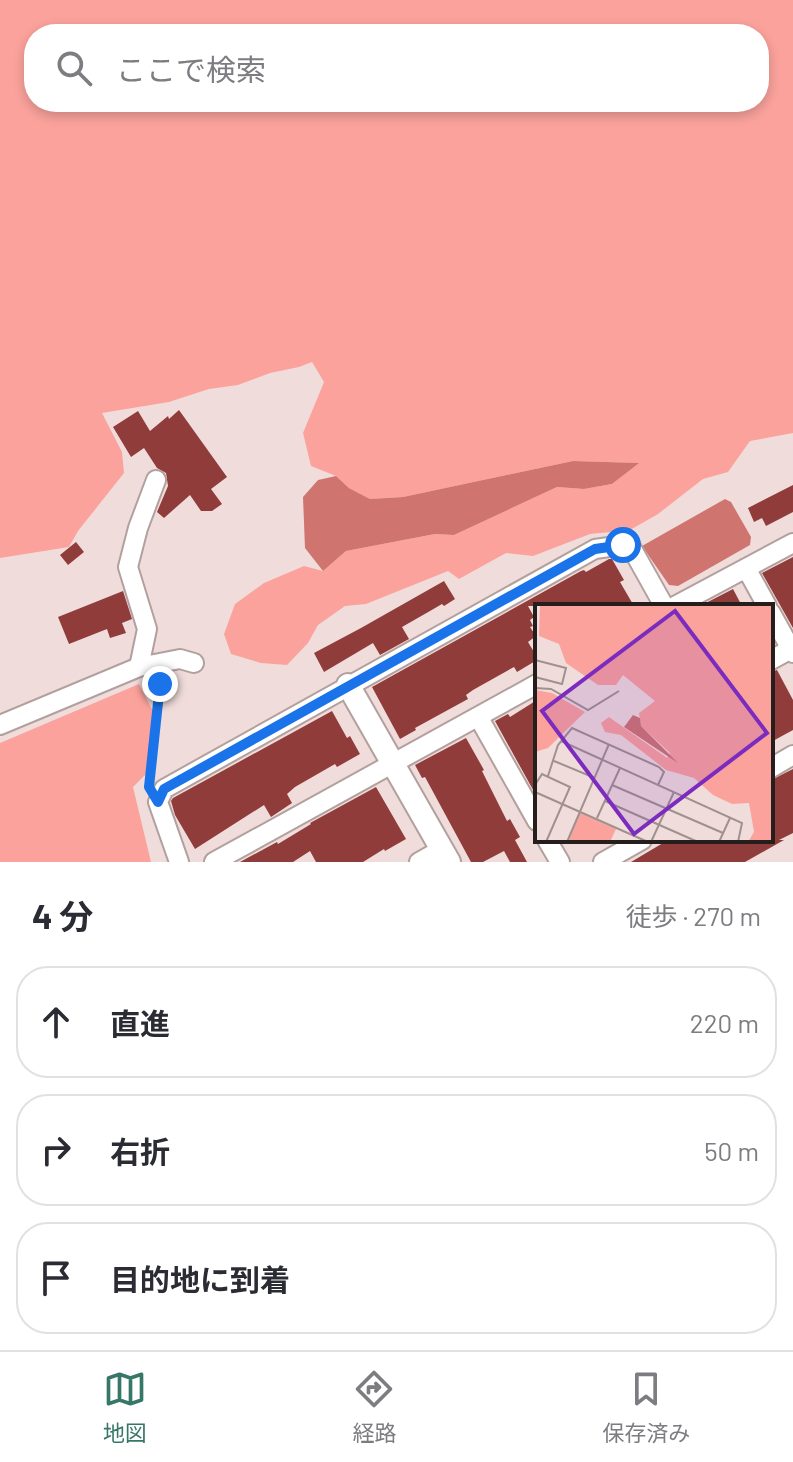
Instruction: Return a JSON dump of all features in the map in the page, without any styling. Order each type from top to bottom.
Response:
[{"type":"street","points":[[139,667],[147,629],[128,567],[138,528],[156,480]]},
{"type":"street","points":[[679,604],[793,543]]},
{"type":"street","points":[[179,862],[158,802],[164,789],[595,549],[623,545],[631,547],[663,604]]},
{"type":"street","points":[[746,568],[766,604]]},
{"type":"street","points":[[773,617],[792,650],[773,659]]},
{"type":"street","points":[[0,725],[139,667],[180,659],[194,663]]},
{"type":"street","points":[[348,685],[445,856],[419,862]]},
{"type":"street","points":[[214,862],[535,685]]},
{"type":"street","points":[[479,718],[531,794]]},
{"type":"street","points":[[773,767],[793,755]]},
{"type":"street","points":[[548,842],[560,862]]},
{"type":"street","points":[[603,862],[638,842]]},
{"type":"path","points":[[158,802],[149,787],[160,684],[194,663]]},
{"type":"shaded area","points":[[0,0],[793,0],[793,433],[750,441],[728,472],[703,479],[658,514],[630,530],[590,534],[533,556],[506,553],[459,579],[448,571],[366,604],[345,606],[318,625],[308,643],[287,665],[261,663],[231,654],[224,634],[235,604],[264,583],[304,566],[323,571],[346,551],[435,534],[454,535],[557,487],[584,489],[612,484],[638,463],[573,461],[403,497],[370,499],[349,488],[336,476],[311,466],[303,433],[324,382],[312,362],[169,402],[102,413],[122,452],[124,473],[69,547],[0,558]]},
{"type":"shaded area","points":[[573,461],[639,463],[612,484],[584,489],[557,487],[454,535],[435,534],[346,551],[323,571],[305,548],[303,497],[318,480],[336,476],[349,488],[370,499],[403,497]]},
{"type":"shaded area","points":[[725,499],[731,502],[751,537],[750,545],[678,586],[669,585],[642,546]]},
{"type":"shaded area","points":[[139,684],[157,719],[147,773],[133,787],[151,862],[0,862],[0,743]]},
{"type":"building","points":[[179,410],[227,477],[211,489],[222,504],[212,511],[201,511],[190,495],[164,518],[157,512],[168,486],[166,473],[157,468],[144,448],[131,457],[113,427],[138,411],[150,431]]},
{"type":"building","points":[[793,485],[793,512],[766,526],[762,518],[754,522],[748,508]]},
{"type":"building","points":[[76,542],[84,552],[68,565],[60,555]]},
{"type":"building","points":[[793,557],[793,628],[762,573]]},
{"type":"building","points":[[612,559],[624,580],[620,582],[633,604],[528,606],[534,617],[530,620],[533,626],[530,627],[535,637],[528,642],[535,654],[535,661],[517,672],[514,667],[473,690],[466,695],[468,699],[400,739],[372,687],[581,571],[586,572]]},
{"type":"building","points":[[444,581],[455,599],[402,627],[409,639],[380,655],[373,643],[324,672],[314,653]]},
{"type":"building","points":[[733,589],[741,604],[704,604]]},
{"type":"building","points":[[123,591],[132,619],[122,623],[126,633],[110,638],[107,629],[69,644],[58,617]]},
{"type":"building","points":[[777,670],[793,700],[793,730],[773,741],[773,671]]},
{"type":"building","points":[[535,701],[535,793],[495,721],[508,714],[510,717]]},
{"type":"building","points":[[332,711],[360,754],[337,767],[335,764],[295,787],[287,794],[292,803],[271,817],[264,805],[195,849],[175,815],[173,798]]},
{"type":"building","points":[[466,738],[507,821],[510,819],[520,837],[515,840],[527,862],[510,862],[504,851],[483,862],[471,862],[425,777],[422,778],[415,765]]},
{"type":"building","points":[[793,769],[793,833],[779,840],[784,840],[745,862],[631,862],[665,842],[773,842],[773,779]]},
{"type":"building","points":[[376,787],[406,839],[385,851],[363,862],[316,862],[310,851],[293,862],[240,862],[278,844]]},
{"type":"route","points":[[160,684],[149,787],[158,802],[164,789],[348,685],[595,549],[623,545]]}]
